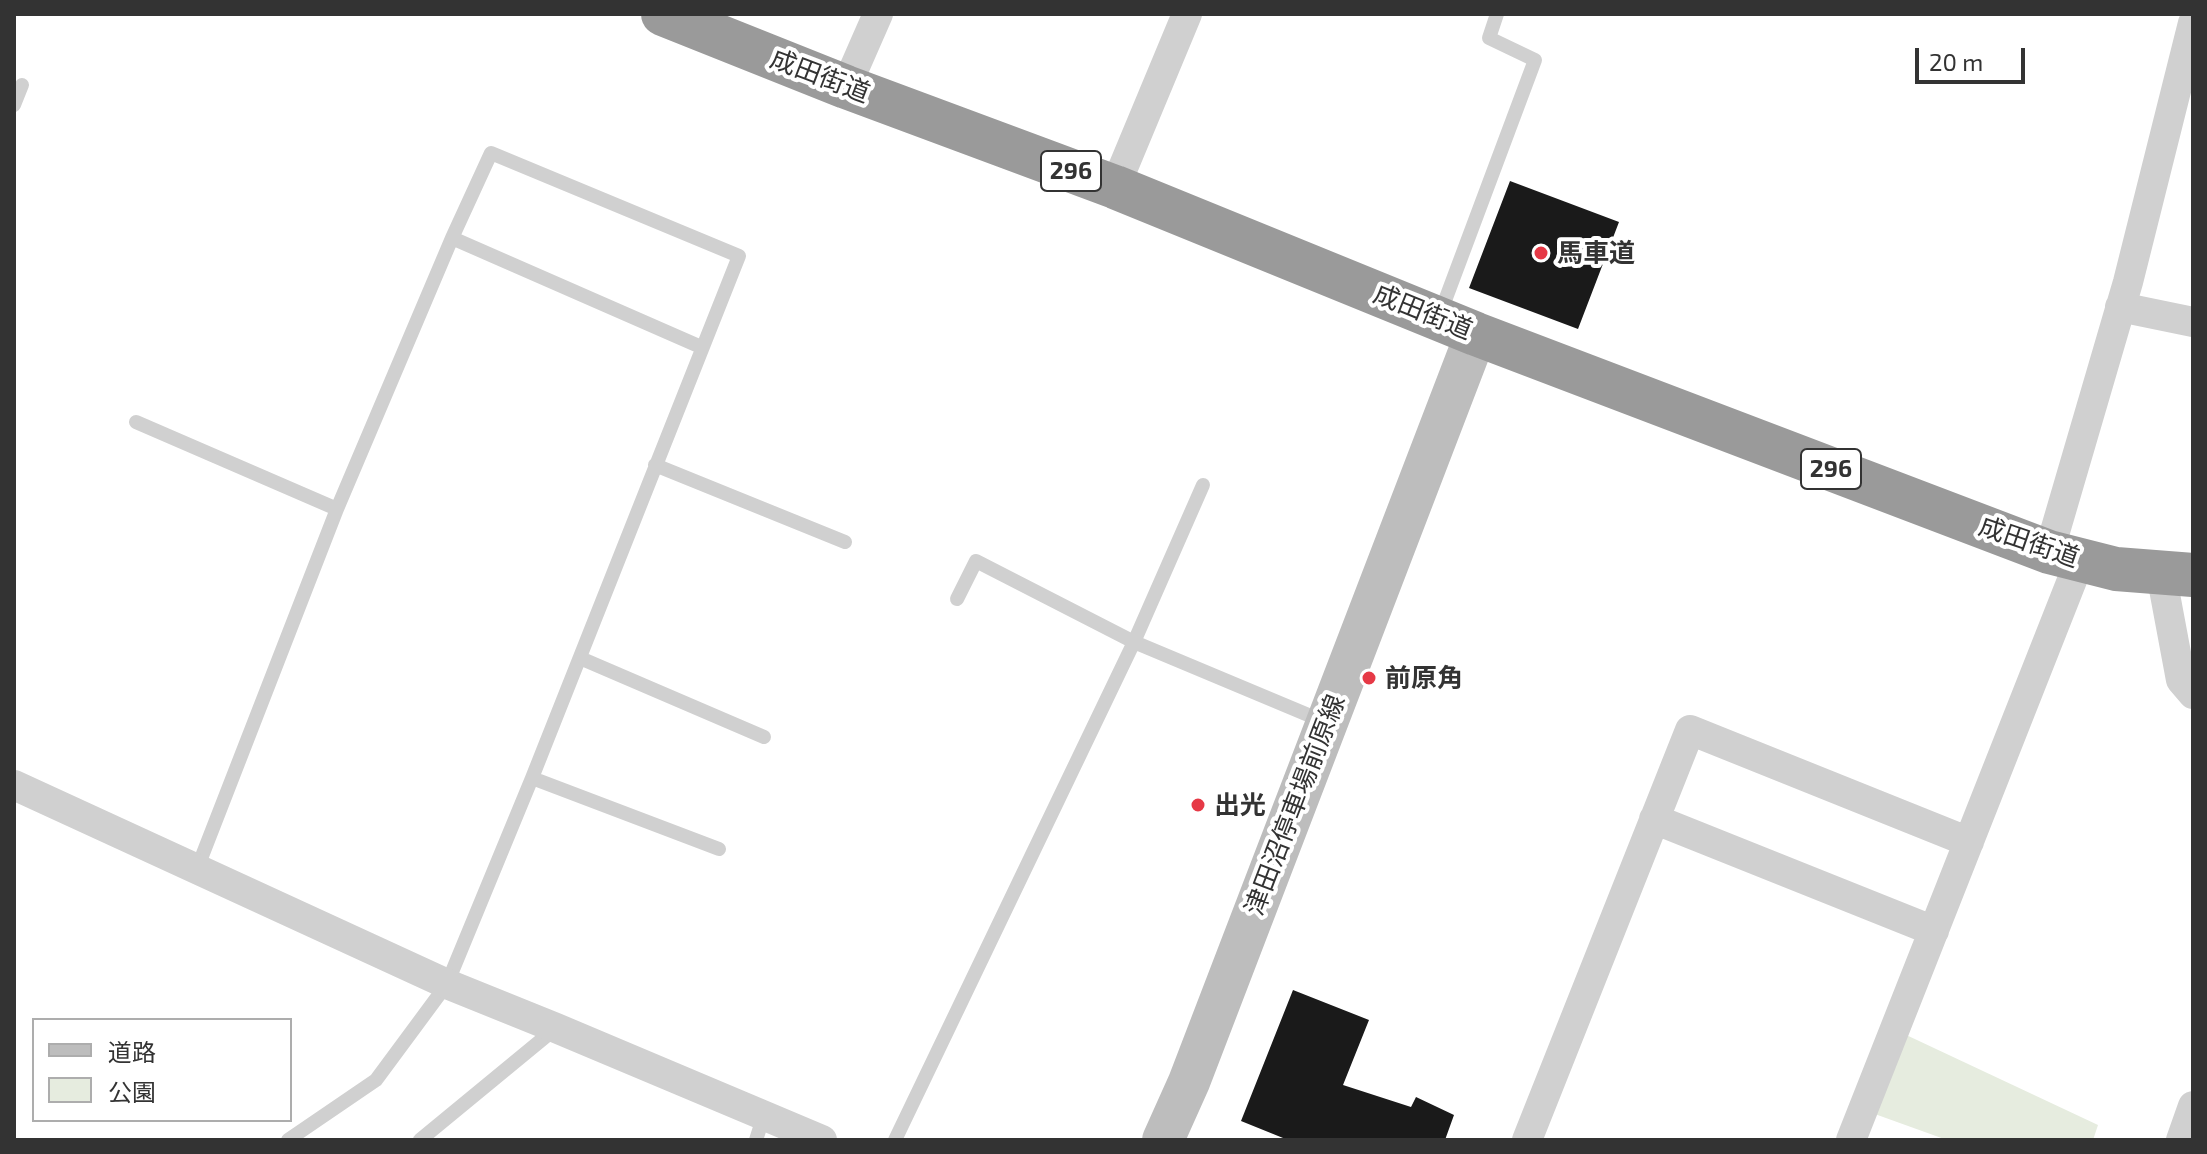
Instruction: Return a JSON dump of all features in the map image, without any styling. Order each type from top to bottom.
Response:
[{"type":"highway","name":"成田街道","points":[[663,14],[846,87],[1115,187],[1457,326],[2064,556],[2116,569],[2177,574]]},
{"type":"main road","name":"津田沼停車場前原線","points":[[1163,1140],[1189,1082],[1327,723],[1457,326]]},
{"type":"street","points":[[846,87],[878,14]]},
{"type":"street","points":[[1115,187],[1187,14]]},
{"type":"street","points":[[1851,1140],[1969,842],[2064,556],[2120,307],[2193,23]]},
{"type":"street","points":[[2120,307],[2193,322]]},
{"type":"street","points":[[2177,574],[2181,680],[2193,694]]},
{"type":"street","points":[[1527,1140],[1690,730],[1969,842]]},
{"type":"street","points":[[14,785],[447,984],[556,1028],[760,1128],[822,1140]]},
{"type":"street","points":[[1654,819],[1934,931]]},
{"type":"street","points":[[2181,1140],[2193,1106]]},
{"type":"lane","points":[[1457,326],[1535,60],[1489,38],[1497,14]]},
{"type":"lane","points":[[14,105],[22,85]]},
{"type":"lane","points":[[197,869],[337,509],[491,153],[739,256],[447,984],[376,1080],[288,1140]]},
{"type":"lane","points":[[452,238],[701,347]]},
{"type":"lane","points":[[136,422],[337,509]]},
{"type":"lane","points":[[655,465],[845,542]]},
{"type":"lane","points":[[895,1140],[1134,642],[1203,485]]},
{"type":"lane","points":[[957,599],[976,561],[1134,642],[1327,723]]},
{"type":"lane","points":[[580,658],[764,737]]},
{"type":"lane","points":[[532,778],[719,849]]},
{"type":"lane","points":[[420,1140],[556,1028]]},
{"type":"green space","points":[[1902,1033],[2098,1125],[2093,1140],[1947,1140],[1872,1113]]},
{"type":"building","points":[[1510,181],[1619,222],[1578,329],[1469,288]]},
{"type":"building","points":[[1293,990],[1369,1020],[1343,1085],[1411,1107],[1416,1097],[1454,1115],[1445,1140],[1288,1140],[1241,1121]]},
{"type":"place","name":"馬車道","points":[[1541,253]]},
{"type":"place","name":"前原角","points":[[1369,678]]},
{"type":"place","name":"出光","points":[[1198,805]]}]
